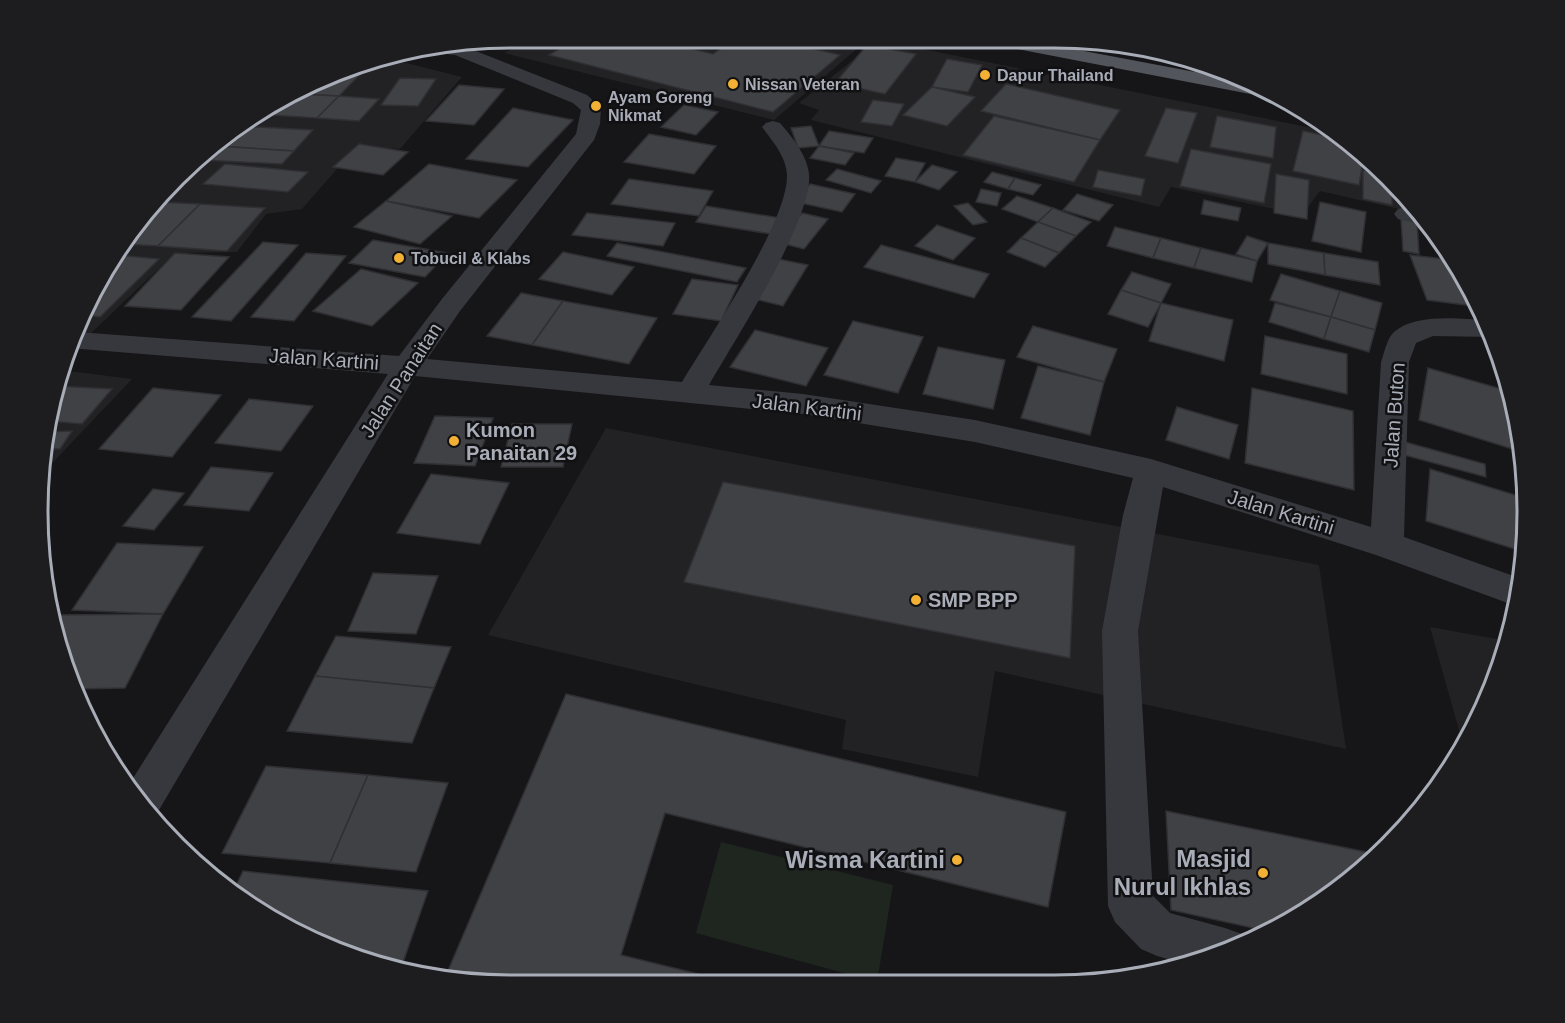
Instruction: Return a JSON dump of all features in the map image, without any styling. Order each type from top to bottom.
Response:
[{"type":"main road","points":[[1046,48],[1201,73]]},
{"type":"street","name":"Jalan Panaitan","points":[[146,796],[407,366],[451,305],[585,135],[591,117],[591,108],[580,99],[461,51]]},
{"type":"street","points":[[690,393],[756,279],[794,205],[799,177],[791,150],[773,127]]},
{"type":"street","name":"Jalan Buton","points":[[1387,544],[1395,362],[1404,338],[1429,327],[1480,329]]},
{"type":"street","name":"Jalan Kartini","points":[[81,341],[407,366],[802,404],[975,431],[1151,471],[1387,544],[1510,590]]},
{"type":"street","points":[[1151,471],[1140,515],[1120,631],[1131,906],[1157,933],[1210,947]]},
{"type":"shaded area","name":"Nissan Veteran","points":[[513,48],[683,48],[695,51],[700,48],[858,48],[774,120],[504,53]]},
{"type":"shaded area","points":[[868,48],[917,48],[1314,128],[1359,163],[1406,211],[1320,191],[1302,215],[1171,187],[1159,207],[811,120],[819,110],[799,103]]},
{"type":"shaded area","points":[[402,62],[462,77],[400,149],[357,146],[302,209],[266,214],[237,252],[175,253],[79,344],[110,280],[144,229],[163,206],[206,163],[254,126],[306,96],[334,83]]},
{"type":"shaded area","points":[[70,371],[132,379],[51,465],[57,421]]},
{"type":"shaded area","name":"SMP BPP","points":[[606,428],[1319,565],[1346,749],[995,671],[978,777],[842,749],[846,720],[488,635]]},
{"type":"shaded area","points":[[1430,627],[1498,639],[1482,689],[1460,734]]},
{"type":"shaded area","points":[[721,842],[893,885],[878,975],[851,975],[696,933]]},
{"type":"building","name":"Nissan Veteran","points":[[561,48],[689,48],[713,54],[721,48],[810,48],[840,55],[773,112],[549,55]]},
{"type":"building","points":[[864,48],[883,48],[916,54],[885,94],[835,83]]},
{"type":"building","points":[[947,59],[982,65],[968,92],[932,87]]},
{"type":"building","points":[[360,74],[339,96],[309,95]]},
{"type":"building","points":[[400,78],[436,79],[418,106],[381,105]]},
{"type":"building","points":[[1006,84],[1120,110],[1100,140],[981,111]]},
{"type":"building","points":[[459,85],[504,89],[474,125],[426,121]]},
{"type":"building","points":[[932,87],[975,97],[947,126],[903,115]]},
{"type":"building","points":[[309,95],[339,96],[317,118],[272,115]]},
{"type":"building","points":[[339,96],[379,99],[359,121],[317,118]]},
{"type":"building","points":[[873,100],[904,104],[892,126],[861,122]]},
{"type":"building","points":[[684,105],[718,112],[696,135],[661,127]]},
{"type":"building","points":[[513,108],[573,120],[528,167],[466,159]]},
{"type":"building","points":[[1166,108],[1197,113],[1178,163],[1145,156]]},
{"type":"building","points":[[994,116],[1100,140],[1074,182],[963,155]]},
{"type":"building","points":[[1217,116],[1276,127],[1273,158],[1210,147]]},
{"type":"building","points":[[811,126],[819,146],[798,148],[791,128]]},
{"type":"building","points":[[253,127],[313,130],[294,151],[226,147]]},
{"type":"building","points":[[829,131],[873,138],[864,153],[819,146]]},
{"type":"building","points":[[1303,131],[1324,135],[1362,166],[1359,185],[1293,171]]},
{"type":"building","points":[[649,134],[716,146],[694,174],[624,162]]},
{"type":"building","points":[[359,144],[408,152],[383,175],[333,167]]},
{"type":"building","points":[[819,146],[854,153],[845,165],[810,158]]},
{"type":"building","points":[[226,147],[294,151],[282,164],[209,160]]},
{"type":"building","points":[[1191,149],[1271,164],[1264,203],[1180,186]]},
{"type":"building","points":[[896,158],[925,163],[915,182],[885,176]]},
{"type":"building","points":[[225,164],[308,172],[288,192],[203,184]]},
{"type":"building","points":[[429,164],[517,180],[479,218],[386,201]]},
{"type":"building","points":[[932,165],[957,172],[939,190],[915,182]]},
{"type":"building","points":[[837,169],[881,181],[871,193],[826,180]]},
{"type":"building","points":[[1098,170],[1145,179],[1141,196],[1093,187]]},
{"type":"building","points":[[1363,170],[1367,171],[1392,196],[1392,205],[1363,199]]},
{"type":"building","points":[[992,172],[1015,178],[1008,189],[984,182]]},
{"type":"building","points":[[1276,174],[1309,180],[1307,219],[1274,213]]},
{"type":"building","points":[[1015,178],[1041,185],[1033,195],[1008,189]]},
{"type":"building","points":[[629,179],[713,191],[699,216],[611,204]]},
{"type":"building","points":[[810,184],[855,194],[842,212],[796,202]]},
{"type":"building","points":[[981,189],[1001,193],[997,206],[976,202]]},
{"type":"building","points":[[1077,194],[1113,205],[1099,221],[1063,210]]},
{"type":"building","points":[[1017,196],[1053,208],[1038,222],[1002,209]]},
{"type":"building","points":[[1204,200],[1241,208],[1238,221],[1201,214]]},
{"type":"building","points":[[386,201],[452,216],[420,244],[354,227]]},
{"type":"building","points":[[166,202],[200,204],[158,246],[133,245]]},
{"type":"building","points":[[1320,202],[1366,212],[1361,252],[1312,241]]},
{"type":"building","points":[[968,203],[987,222],[973,225],[954,206]]},
{"type":"building","points":[[200,204],[265,208],[227,251],[158,246]]},
{"type":"building","points":[[706,206],[780,218],[771,234],[696,222]]},
{"type":"building","points":[[1053,208],[1091,222],[1076,236],[1038,222]]},
{"type":"building","points":[[587,213],[675,223],[663,246],[572,235]]},
{"type":"building","points":[[802,213],[828,219],[804,249],[777,242]]},
{"type":"building","points":[[1401,219],[1415,222],[1417,224],[1419,254],[1403,251]]},
{"type":"building","points":[[1038,222],[1076,236],[1059,253],[1021,238]]},
{"type":"building","points":[[937,225],[975,238],[953,260],[915,246]]},
{"type":"building","points":[[1115,227],[1161,238],[1153,258],[1107,246]]},
{"type":"building","points":[[1247,236],[1268,243],[1257,261],[1236,254]]},
{"type":"building","points":[[1021,238],[1059,253],[1045,267],[1007,252]]},
{"type":"building","points":[[1161,238],[1201,248],[1194,268],[1153,258]]},
{"type":"building","name":"Tobucil & Klabs","points":[[373,240],[448,253],[425,277],[349,263]]},
{"type":"building","points":[[263,242],[298,245],[231,321],[192,317]]},
{"type":"building","points":[[617,243],[746,268],[737,282],[607,256]]},
{"type":"building","points":[[1268,243],[1324,253],[1325,275],[1268,264]]},
{"type":"building","points":[[881,245],[989,274],[974,298],[864,267]]},
{"type":"building","points":[[1201,248],[1257,261],[1252,282],[1194,268]]},
{"type":"building","points":[[563,252],[634,267],[612,295],[539,279]]},
{"type":"building","points":[[175,253],[229,257],[181,310],[125,306]]},
{"type":"building","points":[[306,253],[346,256],[294,321],[251,317]]},
{"type":"building","points":[[1324,253],[1378,262],[1380,285],[1325,275]]},
{"type":"building","points":[[1410,255],[1442,259],[1469,305],[1427,300]]},
{"type":"building","points":[[125,256],[159,259],[100,317],[91,316]]},
{"type":"building","points":[[773,258],[808,265],[783,306],[747,297]]},
{"type":"building","points":[[361,269],[418,283],[372,326],[313,311]]},
{"type":"building","points":[[1132,272],[1171,284],[1161,303],[1121,290]]},
{"type":"building","points":[[1281,274],[1340,291],[1331,317],[1270,300]]},
{"type":"building","points":[[692,279],[738,285],[721,321],[673,314]]},
{"type":"building","points":[[1121,290],[1161,303],[1148,327],[1108,314]]},
{"type":"building","points":[[1340,291],[1382,303],[1375,330],[1331,317]]},
{"type":"building","points":[[521,293],[563,301],[532,345],[487,336]]},
{"type":"building","points":[[563,301],[657,318],[629,364],[532,345]]},
{"type":"building","points":[[1161,303],[1233,320],[1224,361],[1149,341]]},
{"type":"building","points":[[1275,303],[1331,317],[1324,339],[1269,322]]},
{"type":"building","points":[[1331,317],[1375,330],[1369,352],[1324,339]]},
{"type":"building","points":[[853,321],[923,337],[898,393],[824,375]]},
{"type":"building","points":[[1033,326],[1117,349],[1104,382],[1017,357]]},
{"type":"building","points":[[755,330],[828,348],[806,386],[730,367]]},
{"type":"building","points":[[1265,336],[1347,354],[1347,394],[1261,374]]},
{"type":"building","points":[[938,347],[1005,360],[993,409],[923,394]]},
{"type":"building","points":[[1038,366],[1104,382],[1090,435],[1021,418]]},
{"type":"building","points":[[1428,368],[1500,389],[1513,449],[1419,420]]},
{"type":"building","points":[[66,386],[112,389],[82,424],[57,422]]},
{"type":"building","points":[[153,388],[221,395],[172,457],[99,449]]},
{"type":"building","points":[[1252,388],[1353,411],[1354,490],[1245,463]]},
{"type":"building","points":[[249,399],[313,406],[281,451],[215,443]]},
{"type":"building","points":[[1177,407],[1238,425],[1229,459],[1166,440]]},
{"type":"building","name":"Kumon Panaitan 29","points":[[435,416],[493,418],[475,466],[414,463]]},
{"type":"building","points":[[512,424],[572,424],[563,467],[501,467]]},
{"type":"building","points":[[72,431],[60,449],[52,449],[55,432]]},
{"type":"building","points":[[1405,442],[1485,464],[1486,477],[1404,455]]},
{"type":"building","points":[[211,467],[273,473],[249,511],[184,505]]},
{"type":"building","points":[[1430,469],[1516,495],[1515,549],[1426,521]]},
{"type":"building","points":[[431,474],[509,483],[480,544],[397,533]]},
{"type":"building","points":[[723,482],[1075,546],[1070,658],[684,582]]},
{"type":"building","points":[[153,489],[184,493],[154,530],[123,526]]},
{"type":"building","points":[[117,543],[203,547],[163,614],[72,610]]},
{"type":"building","points":[[373,573],[438,576],[416,634],[348,631]]},
{"type":"building","points":[[163,614],[125,688],[83,689],[60,615]]},
{"type":"building","points":[[336,636],[451,647],[434,688],[315,676]]},
{"type":"building","points":[[315,676],[434,688],[412,743],[287,731]]},
{"type":"building","name":"Wisma Kartini","points":[[566,694],[1066,812],[1048,907],[665,813],[621,955],[702,975],[512,975],[448,971]]},
{"type":"building","points":[[266,766],[368,775],[330,863],[222,853]]},
{"type":"building","points":[[368,775],[448,783],[416,872],[330,863]]},
{"type":"building","name":"Masjid Nurul Ikhlas","points":[[1166,811],[1367,852],[1311,897],[1256,929],[1171,910]]},
{"type":"building","points":[[243,871],[428,891],[403,962],[334,940],[280,913],[237,884]]},
{"type":"place","name":"Dapur Thailand","points":[[985,75]]},
{"type":"place","name":"Nissan Veteran","points":[[733,84]]},
{"type":"place","name":"Ayam Goreng Nikmat","points":[[596,106]]},
{"type":"place","name":"Tobucil & Klabs","points":[[399,258]]},
{"type":"place","name":"Kumon Panaitan 29","points":[[454,441]]},
{"type":"place","name":"SMP BPP","points":[[916,600]]},
{"type":"place","name":"Wisma Kartini","points":[[957,860]]},
{"type":"place","name":"Masjid Nurul Ikhlas","points":[[1263,873]]}]
